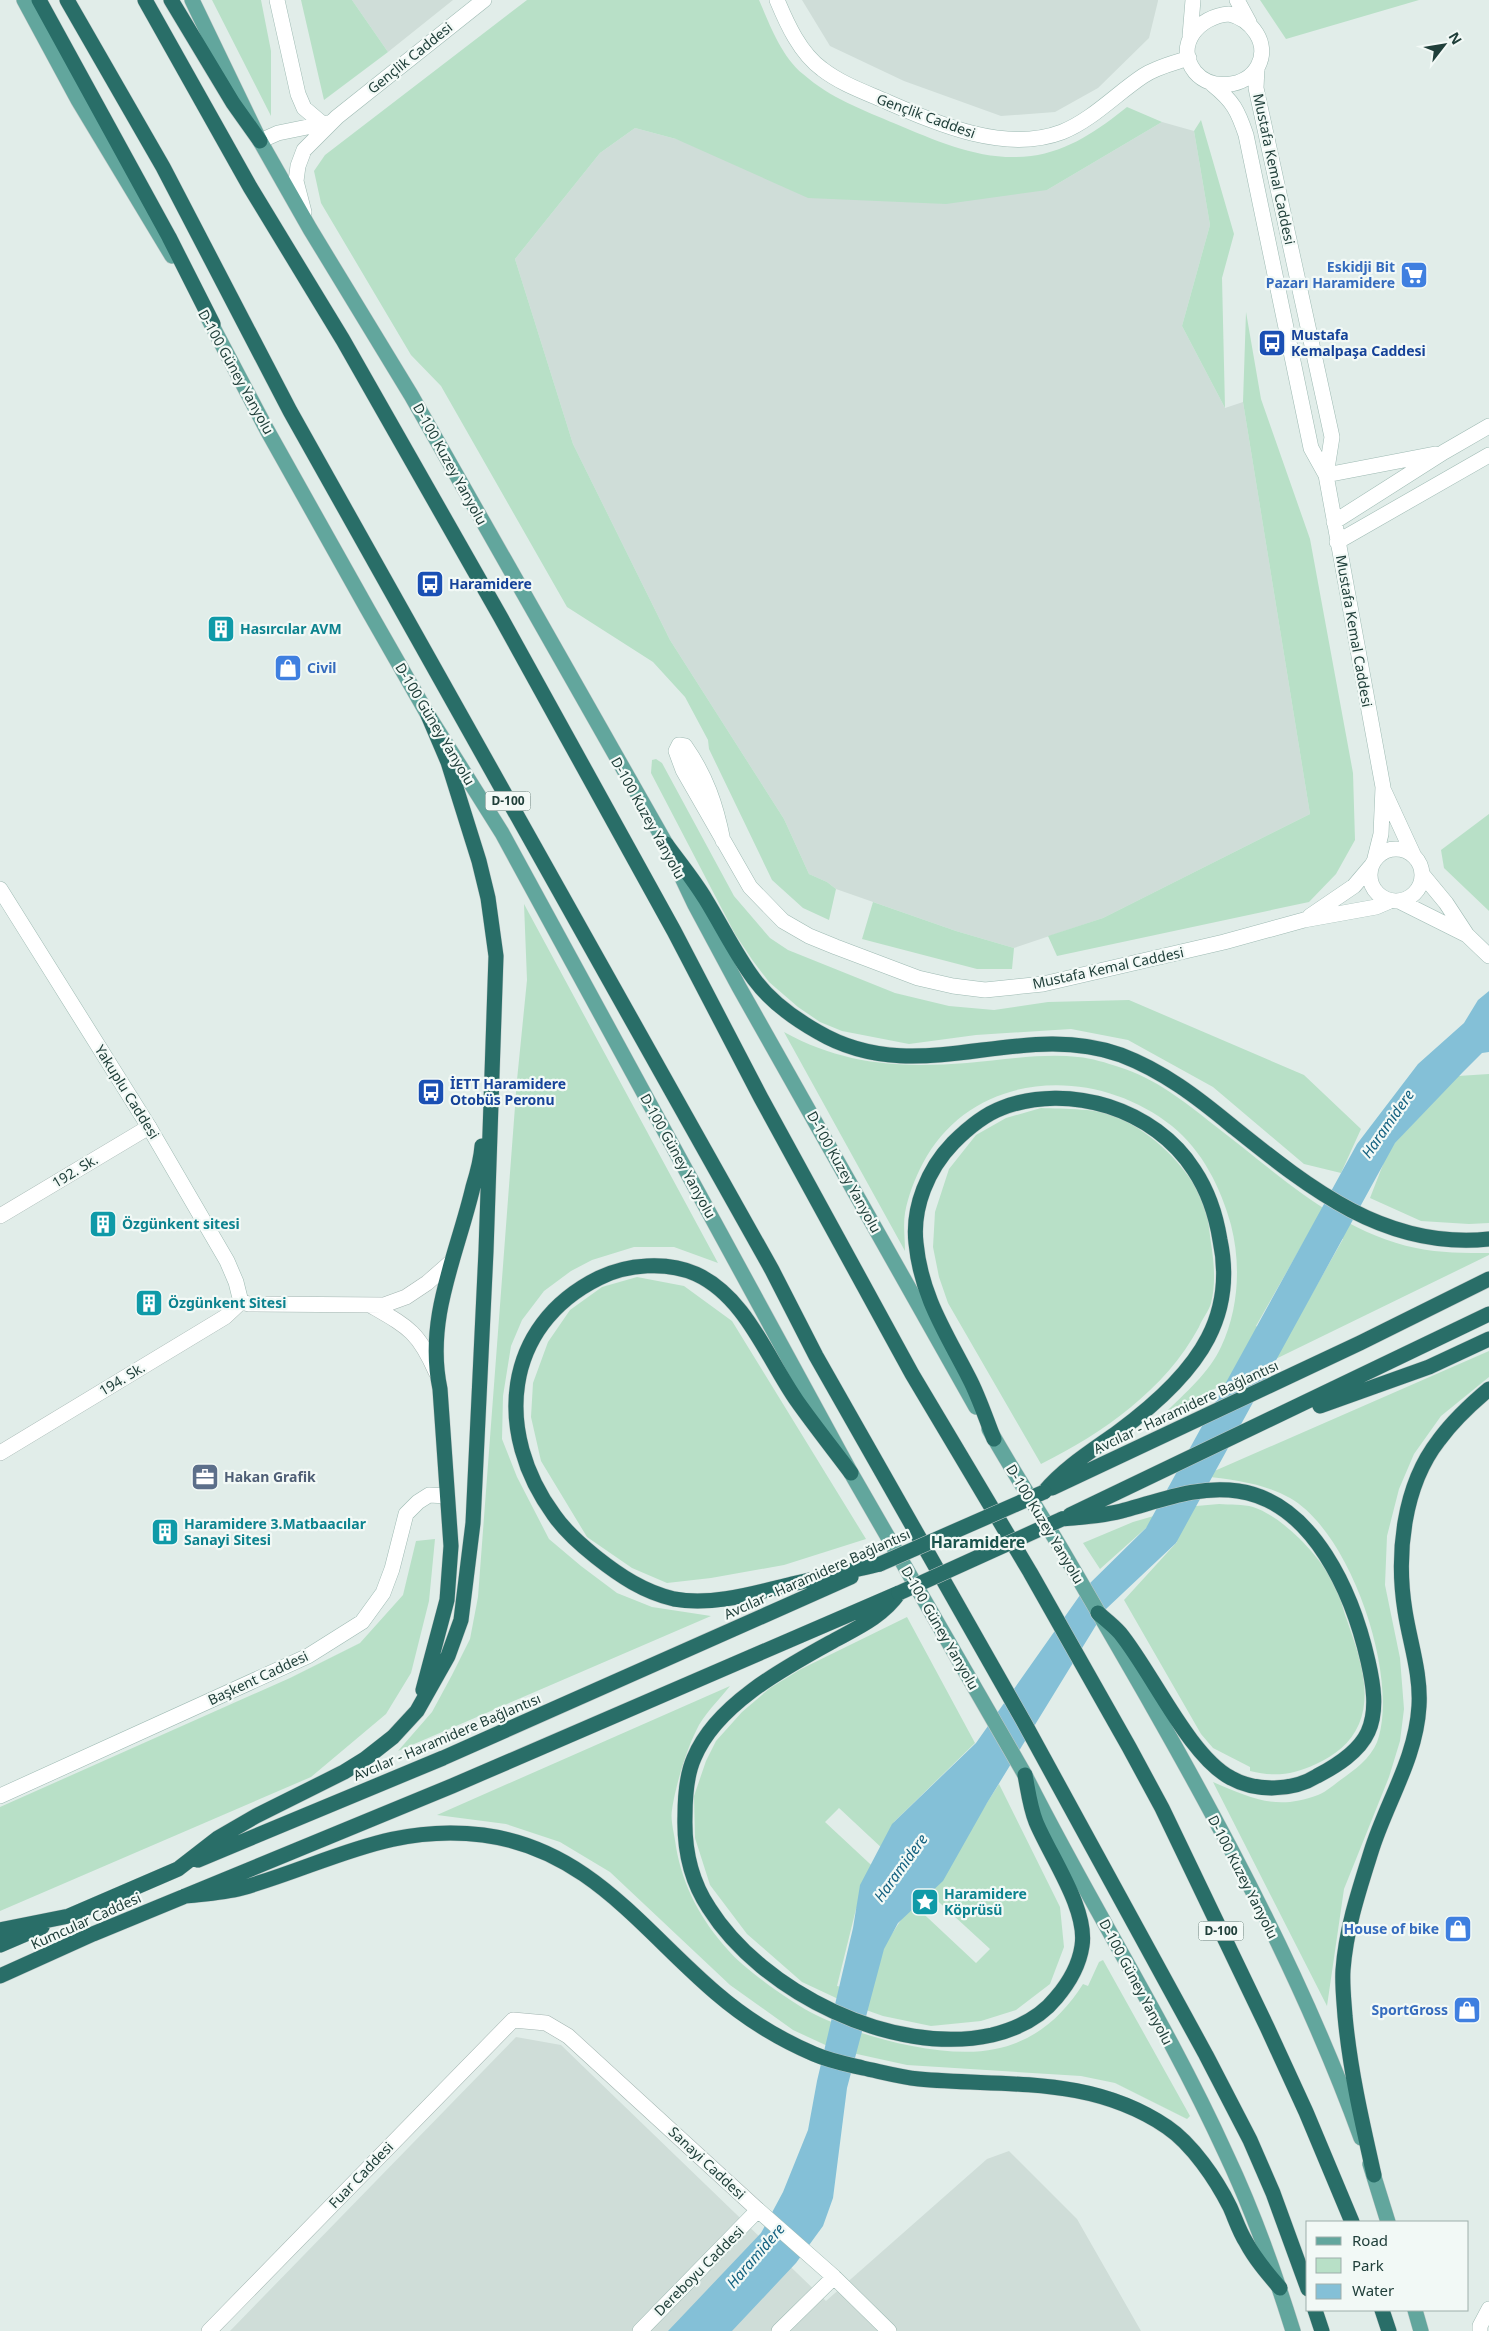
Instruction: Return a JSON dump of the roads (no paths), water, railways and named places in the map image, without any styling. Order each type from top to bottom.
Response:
[{"type":"highway","points":[[40,0],[169,237],[213,324]]},
{"type":"highway","name":"D-100","points":[[67,0],[163,167],[290,411],[758,1245],[816,1356],[1006,1690],[1153,1956],[1250,2140],[1273,2193],[1306,2284]]},
{"type":"highway","name":"D-100","points":[[145,0],[250,187],[343,340],[500,616],[669,923],[761,1098],[912,1374],[1054,1614],[1134,1755],[1162,1808],[1271,2036],[1306,2112],[1352,2221]]},
{"type":"highway","points":[[170,0],[233,103],[260,141]]},
{"type":"highway","points":[[0,1944],[178,1869],[218,1838],[256,1816],[314,1788],[366,1759],[393,1737],[418,1711],[448,1656],[461,1620],[468,1575],[473,1514],[496,956],[488,898],[448,762],[428,715]]},
{"type":"highway","points":[[666,844],[704,897],[754,979],[770,997],[795,1018],[838,1043],[856,1050],[915,1058],[1041,1043],[1095,1047],[1150,1067],[1172,1080],[1206,1104],[1321,1195],[1354,1213],[1405,1233],[1442,1239],[1489,1239]]},
{"type":"highway","points":[[418,1711],[447,1600],[451,1546],[440,1389],[436,1372],[436,1333],[442,1292],[466,1218],[482,1154],[485,1114],[493,1063]]},
{"type":"highway","points":[[994,1439],[971,1381],[938,1319],[924,1286],[915,1240],[916,1216],[923,1191],[932,1171],[944,1152],[978,1121],[1000,1108],[1019,1102],[1050,1098],[1077,1099],[1104,1105],[1146,1124],[1165,1137],[1194,1169],[1207,1194],[1216,1219],[1223,1253],[1224,1278],[1220,1304],[1208,1337],[1188,1369],[1129,1424],[1056,1477],[1044,1492]]},
{"type":"highway","points":[[851,1473],[797,1401],[748,1321],[720,1288],[694,1273],[664,1266],[626,1268],[606,1274],[580,1287],[559,1303],[544,1320],[533,1337],[519,1373],[515,1398],[520,1443],[530,1474],[540,1495],[555,1517],[577,1542],[607,1566],[646,1591],[676,1599],[704,1601],[732,1598],[880,1564]]},
{"type":"highway","name":"Avcılar - Haramidere Bağlantısı","points":[[178,1869],[443,1758],[1044,1492],[1351,1347],[1489,1279]]},
{"type":"highway","points":[[185,1896],[452,1786],[668,1691],[899,1593],[1254,1429],[1489,1314]]},
{"type":"highway","points":[[1254,1429],[1391,1382],[1489,1340]]},
{"type":"highway","points":[[1374,2176],[1350,2069],[1343,1971],[1352,1915],[1362,1880],[1373,1846],[1403,1773],[1413,1740],[1419,1706],[1414,1649],[1406,1613],[1401,1576],[1403,1537],[1411,1498],[1424,1465],[1433,1449],[1460,1416],[1489,1389]]},
{"type":"highway","points":[[1062,1519],[1124,1510],[1168,1497],[1212,1490],[1237,1491],[1257,1495],[1280,1507],[1325,1552],[1355,1611],[1364,1642],[1373,1689],[1374,1712],[1368,1732],[1358,1747],[1343,1760],[1309,1781],[1272,1788],[1251,1785],[1231,1778],[1204,1757],[1119,1631],[1098,1613]]},
{"type":"highway","points":[[899,1593],[889,1608],[868,1622],[792,1664],[746,1696],[729,1710],[701,1743],[693,1759],[689,1774],[685,1826],[688,1856],[696,1885],[709,1908],[745,1952],[790,1987],[829,2009],[857,2020],[927,2039],[976,2038],[1009,2030],[1031,2020],[1049,2006],[1064,1989],[1077,1964],[1082,1944],[1079,1920],[1073,1900],[1035,1820],[1025,1775]]},
{"type":"highway","points":[[185,1896],[240,1889],[350,1849],[419,1833],[451,1832],[485,1835],[515,1841],[553,1855],[581,1871],[606,1889],[639,1918],[715,1992],[738,2010],[781,2037],[814,2054],[840,2064],[917,2079],[1070,2088],[1112,2098],[1168,2128],[1192,2149],[1229,2205],[1243,2238],[1258,2263],[1280,2288]]},
{"type":"highway","name":"Kumcular Caddesi","points":[[0,1976],[93,1934],[185,1896]]},
{"type":"highway","points":[[0,1930],[69,1916]]},
{"type":"highway","points":[[1315,2311],[1322,2331]]},
{"type":"highway","points":[[1382,2311],[1388,2331]]},
{"type":"main road","name":"D-100 Güney Yanyolu","points":[[24,0],[78,100],[213,324],[268,430],[428,715],[502,833],[851,1473],[1025,1775],[1150,2004],[1226,2152],[1251,2209],[1280,2288],[1293,2331]]},
{"type":"main road","name":"D-100 Kuzey Yanyolu","points":[[192,0],[260,141],[310,229],[411,394],[666,844],[695,904],[740,987],[994,1439],[1098,1613],[1223,1837],[1290,1968],[1324,2044],[1374,2176],[1388,2221]]},
{"type":"main road","points":[[277,0],[298,94],[304,108],[331,121]]},
{"type":"main road","name":"Gençlik Caddesi","points":[[310,229],[299,200],[296,181],[298,166],[304,150],[331,121],[484,0]]},
{"type":"main road","name":"Gençlik Caddesi","points":[[777,0],[800,45],[821,69],[843,83],[901,108],[961,131],[987,137],[1028,139],[1044,137],[1063,131],[1144,75],[1189,58]]},
{"type":"main road","points":[[1192,0],[1189,58],[1195,72],[1213,85],[1236,82],[1257,68],[1261,48],[1256,31],[1237,0]]},
{"type":"main road","points":[[1190,38],[1205,19],[1217,15],[1239,16],[1250,23]]},
{"type":"main road","name":"Mustafa Kemal Caddesi","points":[[1257,68],[1256,88],[1332,437],[1326,475],[1382,787],[1381,834],[1373,862],[1354,886],[1304,920]]},
{"type":"main road","name":"Mustafa Kemal Caddesi","points":[[1213,85],[1227,96],[1238,111],[1246,135],[1311,448],[1326,475]]},
{"type":"main road","points":[[260,141],[278,133],[331,121]]},
{"type":"main road","points":[[1334,522],[1444,452],[1489,426]]},
{"type":"main road","points":[[1326,475],[1444,452]]},
{"type":"main road","points":[[1338,542],[1489,455]]},
{"type":"main road","name":"Mustafa Kemal Caddesi","points":[[723,840],[717,808],[690,753],[685,746],[680,745],[676,751],[683,770],[723,840],[750,887],[783,921],[809,936],[918,978],[953,986],[985,990],[1043,984],[1224,942],[1304,920],[1345,914],[1394,901]]},
{"type":"main road","name":"Mustafa Kemal Caddesi","points":[[1382,787],[1412,854]]},
{"type":"main road","points":[[1394,901],[1413,895],[1418,889],[1422,874],[1421,866],[1412,854],[1405,850],[1389,849],[1373,862],[1369,875],[1370,884],[1375,892],[1394,901],[1467,935]]},
{"type":"main road","points":[[1422,874],[1446,903],[1467,935],[1489,956]]},
{"type":"main road","name":"Yakuplu Caddesi","points":[[0,889],[149,1127],[227,1260],[236,1282],[241,1302]]},
{"type":"main road","name":"192. Sk.","points":[[0,1216],[149,1127]]},
{"type":"main road","points":[[241,1302],[249,1304],[384,1305],[406,1297],[427,1283],[451,1262]]},
{"type":"main road","name":"194. Sk.","points":[[0,1453],[225,1317],[241,1302]]},
{"type":"main road","points":[[368,1305],[412,1331],[425,1348],[436,1372]]},
{"type":"main road","name":"Başkent Caddesi","points":[[0,1796],[308,1656],[362,1622],[386,1585],[406,1514],[429,1495],[447,1496]]},
{"type":"main road","name":"Sanayi Caddesi","points":[[513,2020],[546,2023],[568,2036],[834,2277],[889,2331]]},
{"type":"main road","name":"Fuar Caddesi","points":[[209,2331],[513,2020]]},
{"type":"main road","name":"Dereboyu Caddesi","points":[[640,2331],[758,2210]]},
{"type":"main road","points":[[779,2331],[834,2277]]},
{"type":"main road","points":[[1480,2331],[1480,2326],[1489,2310]]},
{"type":"main road","points":[[1415,2311],[1421,2331]]},
{"type":"water","points":[[1489,991],[1489,1052],[1482,1053],[1395,1143],[1176,1543],[1106,1609],[987,1803],[943,1881],[898,1923],[884,1949],[847,2088],[833,2198],[823,2226],[796,2263],[732,2331],[668,2331],[761,2233],[783,2192],[808,2130],[817,2081],[853,1928],[860,1885],[892,1824],[976,1743],[1085,1588],[1146,1528],[1357,1144],[1418,1064],[1464,1023],[1478,1000]]},
{"type":"place","name":"Eskidji Bit Pazarı Haramidere","points":[[1414,275]]},
{"type":"place","name":"Mustafa Kemalpaşa Caddesi","points":[[1272,343]]},
{"type":"place","name":"Haramidere","points":[[430,584]]},
{"type":"place","name":"Hasırcılar AVM","points":[[221,629]]},
{"type":"place","name":"Civil","points":[[288,668]]},
{"type":"place","name":"İETT Haramidere Otobüs Peronu","points":[[431,1092]]},
{"type":"place","name":"Özgünkent sitesi","points":[[103,1224]]},
{"type":"place","name":"Özgünkent Sitesi","points":[[149,1303]]},
{"type":"place","name":"Hakan Grafik","points":[[205,1477]]},
{"type":"place","name":"Haramidere 3.Matbaacılar Sanayi Sitesi","points":[[165,1532]]},
{"type":"place","name":"Haramidere Köprüsü","points":[[925,1902]]},
{"type":"place","name":"House of bike","points":[[1458,1929]]},
{"type":"place","name":"SportGross","points":[[1467,2010]]},
{"type":"district","name":"Haramidere","points":[[978,1542]]}]
